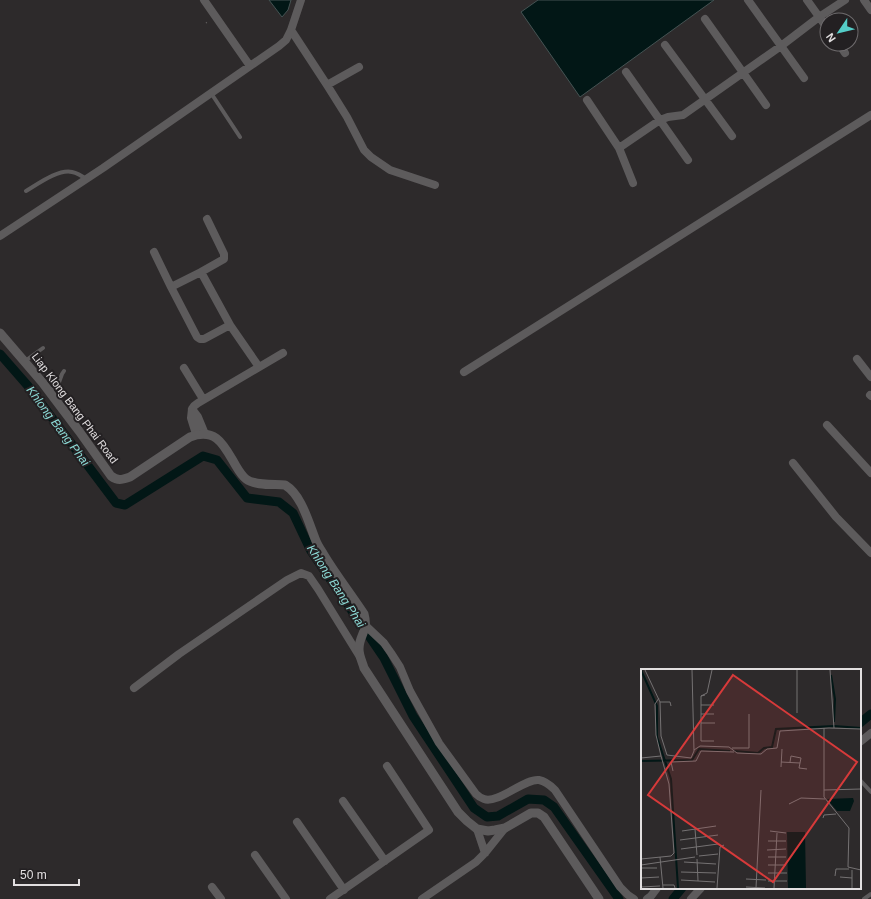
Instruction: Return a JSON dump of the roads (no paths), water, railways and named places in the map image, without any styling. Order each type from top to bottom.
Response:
[{"type":"street","points":[[204,0],[250,66]]},
{"type":"street","points":[[1,234],[86,179],[279,46],[286,40],[291,30],[301,0]]},
{"type":"street","points":[[748,0],[804,78]]},
{"type":"street","points":[[619,148],[660,120],[668,117],[683,115],[781,46],[819,17],[807,0]]},
{"type":"street","points":[[827,12],[845,0]]},
{"type":"street","points":[[864,0],[871,10]]},
{"type":"street","points":[[705,19],[766,105]]},
{"type":"street","points":[[291,30],[347,117],[364,150],[371,157],[390,170],[435,185]]},
{"type":"street","points":[[665,45],[732,136]]},
{"type":"street","points":[[327,85],[358,66]]},
{"type":"street","points":[[626,72],[688,160]]},
{"type":"street","points":[[587,100],[619,148],[633,184]]},
{"type":"street","points":[[464,372],[871,115]]},
{"type":"street","points":[[171,287],[224,259],[224,254],[207,219]]},
{"type":"street","points":[[154,252],[197,337],[204,339],[230,325]]},
{"type":"street","points":[[201,272],[230,325],[259,367]]},
{"type":"street","name":"Liap Klong Bang Phai Road","points":[[0,333],[49,391],[110,476],[115,479],[122,480],[130,477],[190,437],[200,434]]},
{"type":"street","points":[[283,353],[203,399],[192,409],[198,417],[200,434],[213,436],[219,440],[238,470],[246,479],[261,484],[285,485],[291,489],[299,500],[324,556],[364,614],[366,627],[359,647],[360,657]]},
{"type":"street","points":[[857,359],[871,376]]},
{"type":"street","points":[[184,368],[203,399]]},
{"type":"street","points":[[827,425],[871,472]]},
{"type":"street","points":[[793,463],[836,517],[871,553]]},
{"type":"street","points":[[134,688],[287,580],[301,573],[309,576],[360,657],[364,668],[458,812],[477,829],[485,853]]},
{"type":"street","points":[[366,627],[384,643],[392,653],[400,667],[410,691],[439,743],[476,794],[484,800],[490,799],[501,796],[532,781],[539,780],[545,782],[555,790],[620,887],[634,899]]},
{"type":"street","points":[[861,741],[871,733]]},
{"type":"street","points":[[330,899],[429,830],[387,766]]},
{"type":"street","points":[[343,801],[385,861]]},
{"type":"street","points":[[477,829],[495,830],[505,828],[531,813],[538,813],[544,817],[599,899]]},
{"type":"street","points":[[297,822],[344,890]]},
{"type":"street","points":[[422,899],[476,862],[505,828]]},
{"type":"street","points":[[255,855],[286,899]]},
{"type":"street","points":[[212,887],[221,899]]},
{"type":"street","points":[[647,899],[657,889]]},
{"type":"street","points":[[691,899],[700,889]]},
{"type":"lane","points":[[211,93],[240,136]]},
{"type":"lane","points":[[26,191],[54,176],[66,172],[73,172],[86,179]]},
{"type":"lane","points":[[25,361],[43,348]]},
{"type":"lane","points":[[49,391],[58,385],[64,371]]},
{"type":"lane","points":[[861,781],[871,792]]},
{"type":"lane","points":[[864,899],[871,894]]},
{"type":"waterway","name":"Khlong Bang Phai","points":[[0,354],[28,386],[116,503],[125,505],[203,456],[217,460],[247,498],[279,502],[293,513],[311,551],[384,658],[413,716],[474,808],[487,817],[498,816],[528,799],[544,800],[554,807],[619,899]]},
{"type":"waterway","points":[[861,722],[871,714]]},
{"type":"waterway","points":[[673,899],[681,889]]}]
